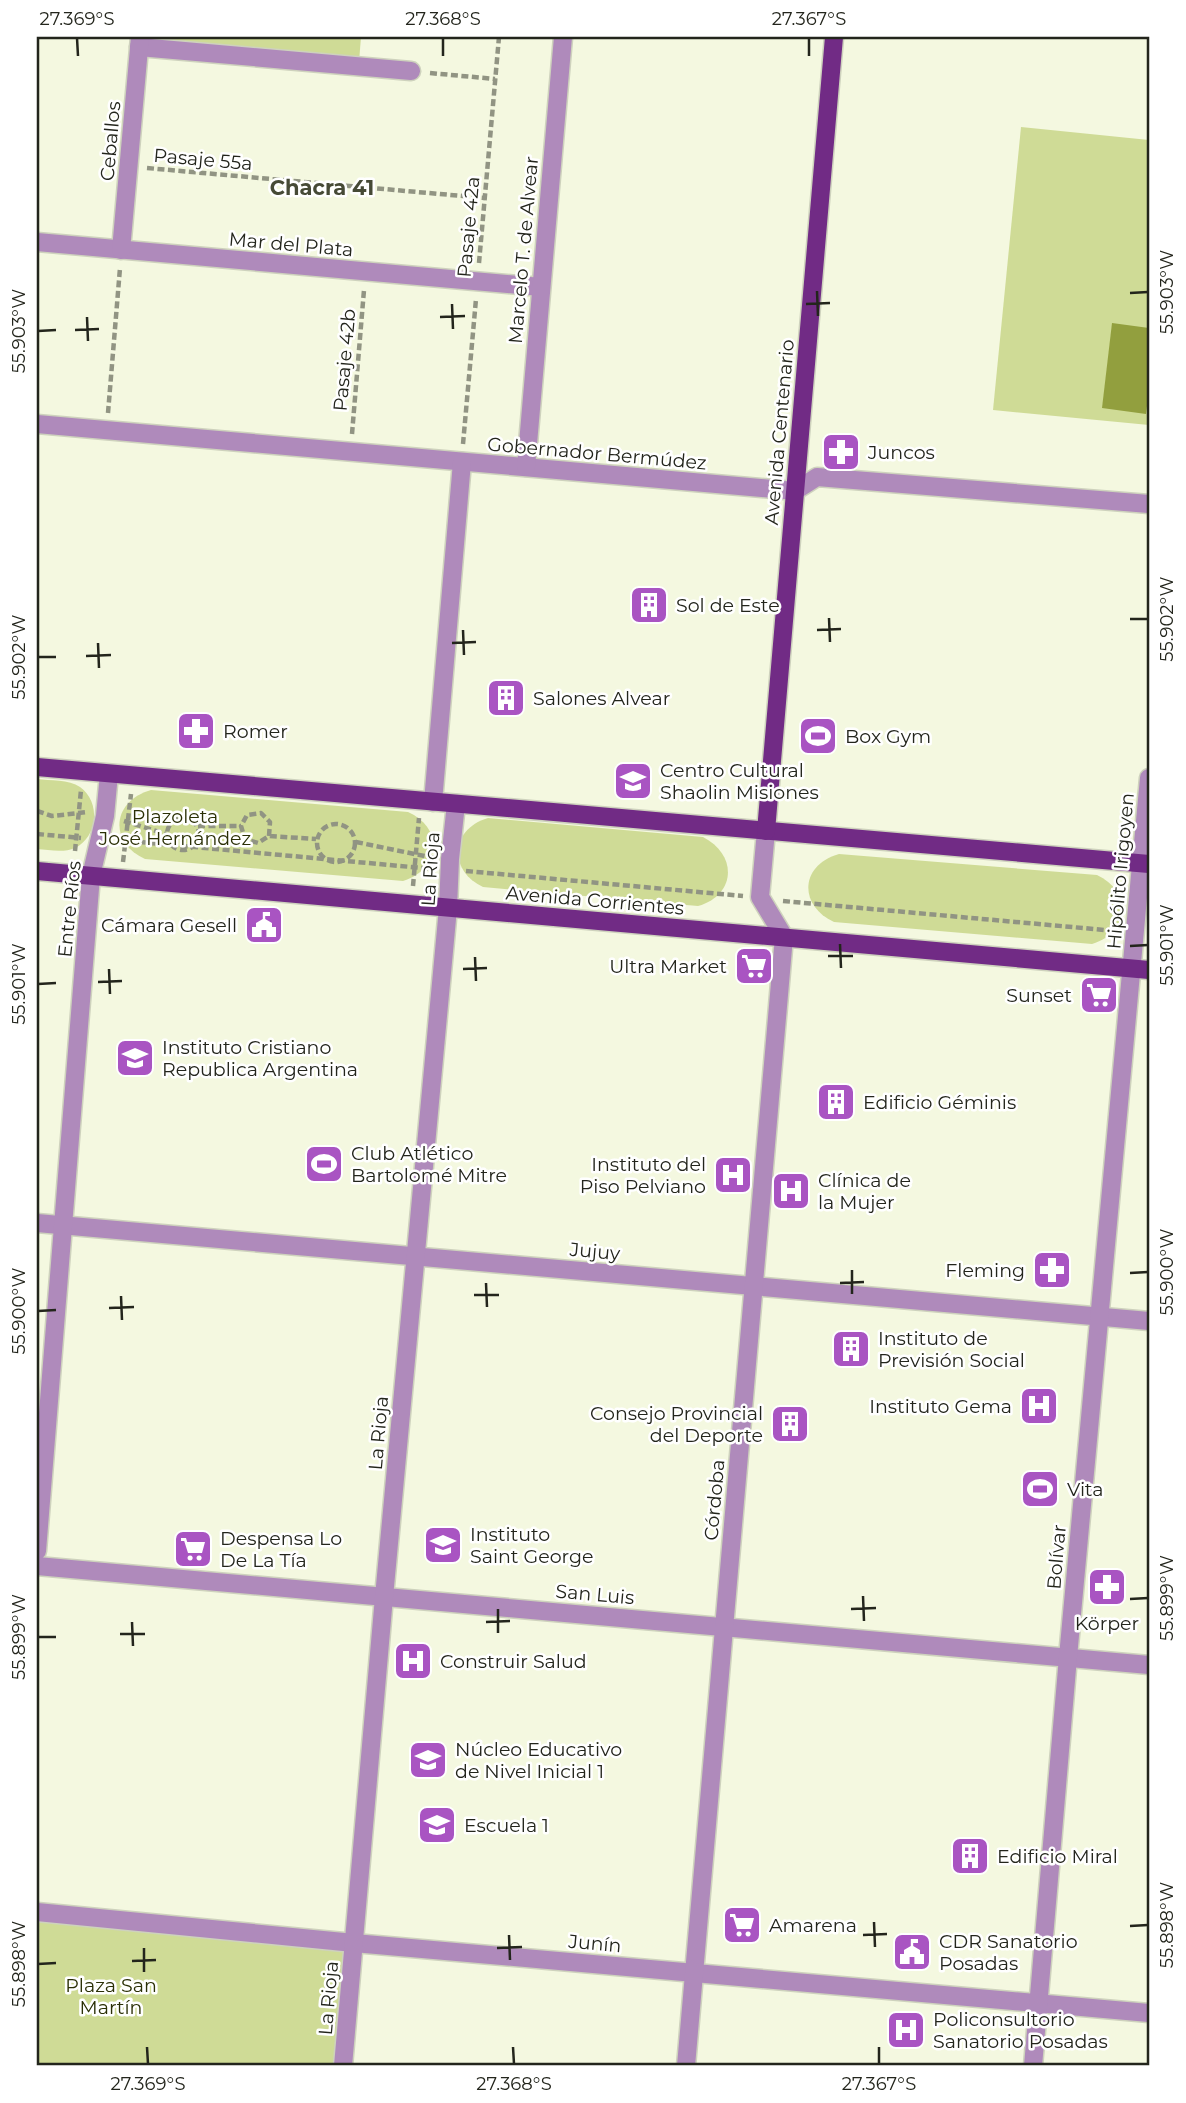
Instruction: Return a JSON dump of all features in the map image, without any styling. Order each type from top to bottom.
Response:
[{"type":"main road","name":"Avenida Centenario","points":[[766,831],[834,37]]},
{"type":"main road","points":[[37,767],[1145,863]]},
{"type":"main road","name":"Avenida Corrientes","points":[[37,871],[1141,969]]},
{"type":"street","name":"Marcelo T. de Alvear","points":[[526,467],[563,37]]},
{"type":"street","points":[[140,42],[411,71]]},
{"type":"street","name":"Ceballos","points":[[121,250],[140,42]]},
{"type":"street","name":"Mar del Plata","points":[[37,242],[541,287]]},
{"type":"street","name":"Gobernador Bermúdez","points":[[37,424],[796,491],[817,477],[1149,504]]},
{"type":"street","points":[[426,801],[462,462]]},
{"type":"street","name":"Entre Ríos","points":[[37,1551],[91,876],[105,816],[109,774]]},
{"type":"street","name":"Hipólito Irigoyen","points":[[1141,969],[1136,933],[1145,863],[1149,778]]},
{"type":"street","name":"La Rioja","points":[[343,2066],[456,804]]},
{"type":"street","points":[[766,831],[760,897],[784,937]]},
{"type":"street","name":"Córdoba","points":[[685,2066],[784,937]]},
{"type":"street","name":"Bolívar","points":[[1032,2066],[1099,1317],[1141,969]]},
{"type":"street","name":"Jujuy","points":[[37,1223],[1149,1321]]},
{"type":"street","name":"San Luis","points":[[37,1566],[1149,1665]]},
{"type":"street","name":"Junín","points":[[37,1912],[354,1943],[1149,2012]]},
{"type":"path","name":"Pasaje 42a","points":[[462,462],[499,37]]},
{"type":"path","points":[[411,71],[495,79]]},
{"type":"path","name":"Pasaje 55a","points":[[129,166],[485,198]]},
{"type":"path","points":[[107,430],[121,250]]},
{"type":"path","name":"Pasaje 42b","points":[[350,452],[366,271]]},
{"type":"path","points":[[72,874],[82,772]]},
{"type":"path","points":[[122,879],[133,776]]},
{"type":"path","points":[[412,904],[416,854],[426,801]]},
{"type":"path","points":[[269,836],[270,822],[261,813],[247,815],[241,826],[245,839],[258,843],[269,836],[316,839]]},
{"type":"path","points":[[198,826],[199,841],[188,850],[173,848],[166,834],[172,821],[186,817],[198,826],[241,826]]},
{"type":"path","points":[[338,823],[350,830],[356,842],[350,858],[334,864],[320,856],[316,839],[324,827],[338,823]]},
{"type":"path","points":[[37,834],[171,845]]},
{"type":"path","points":[[356,842],[450,864],[806,904],[1136,933]]},
{"type":"path","points":[[192,847],[327,860]]},
{"type":"path","points":[[343,861],[415,869],[450,864]]},
{"type":"green space","points":[[151,37],[361,37],[359,62],[150,43]]},
{"type":"green space","points":[[1021,127],[1149,140],[1149,425],[993,410]]},
{"type":"green space","points":[[37,779],[76,784],[87,793],[94,810],[94,819],[83,843],[71,850],[37,849]]},
{"type":"green space","name":"Plazoleta José Hernández","points":[[151,790],[408,812],[428,828],[433,848],[431,858],[416,875],[403,881],[145,859],[125,843],[120,833],[120,822],[128,803]]},
{"type":"green space","points":[[488,818],[703,837],[722,854],[727,864],[726,884],[711,901],[698,906],[483,887],[464,871],[458,851],[460,840],[466,831],[475,823]]},
{"type":"green space","points":[[839,854],[1097,875],[1117,891],[1122,911],[1120,921],[1114,931],[1092,944],[834,922],[814,906],[808,886],[817,867],[826,859]]},
{"type":"green space","name":"Plaza San Martín","points":[[37,1919],[350,1948],[339,2066],[37,2066]]},
{"type":"shaded area","points":[[1112,323],[1149,328],[1149,390],[1146,414],[1102,408]]},
{"type":"place","name":"Juncos","points":[[841,452]]},
{"type":"place","name":"Sol de Este","points":[[649,605]]},
{"type":"place","name":"Salones Alvear","points":[[506,698]]},
{"type":"place","name":"Romer","points":[[196,731]]},
{"type":"place","name":"Box Gym","points":[[818,736]]},
{"type":"place","name":"Centro Cultural Shaolin Misiones","points":[[633,781]]},
{"type":"place","name":"Cámara Gesell","points":[[264,925]]},
{"type":"place","name":"Ultra Market","points":[[754,966]]},
{"type":"place","name":"Sunset","points":[[1099,995]]},
{"type":"place","name":"Instituto Cristiano Republica Argentina","points":[[135,1058]]},
{"type":"place","name":"Edificio Géminis","points":[[836,1102]]},
{"type":"place","name":"Club Atlético Bartolomé Mitre","points":[[324,1164]]},
{"type":"place","name":"Instituto del Piso Pelviano","points":[[733,1175]]},
{"type":"place","name":"Clínica de la Mujer","points":[[791,1191]]},
{"type":"place","name":"Fleming","points":[[1052,1270]]},
{"type":"place","name":"Instituto de Previsión Social","points":[[851,1349]]},
{"type":"place","name":"Instituto Gema","points":[[1039,1406]]},
{"type":"place","name":"Consejo Provincial del Deporte","points":[[790,1424]]},
{"type":"place","name":"Vita","points":[[1040,1489]]},
{"type":"place","name":"Instituto Saint George","points":[[443,1545]]},
{"type":"place","name":"Despensa Lo De La Tía","points":[[193,1549]]},
{"type":"place","name":"Körper","points":[[1107,1587]]},
{"type":"place","name":"Construir Salud","points":[[413,1661]]},
{"type":"place","name":"Núcleo Educativo de Nivel Inicial 1","points":[[428,1760]]},
{"type":"place","name":"Escuela 1","points":[[437,1825]]},
{"type":"place","name":"Edificio Miral","points":[[970,1856]]},
{"type":"place","name":"Amarena","points":[[742,1925]]},
{"type":"place","name":"CDR Sanatorio Posadas","points":[[912,1952]]},
{"type":"place","name":"Policonsultorio Sanatorio Posadas","points":[[906,2030]]},
{"type":"district","name":"Chacra 41","points":[[322,188]]}]
